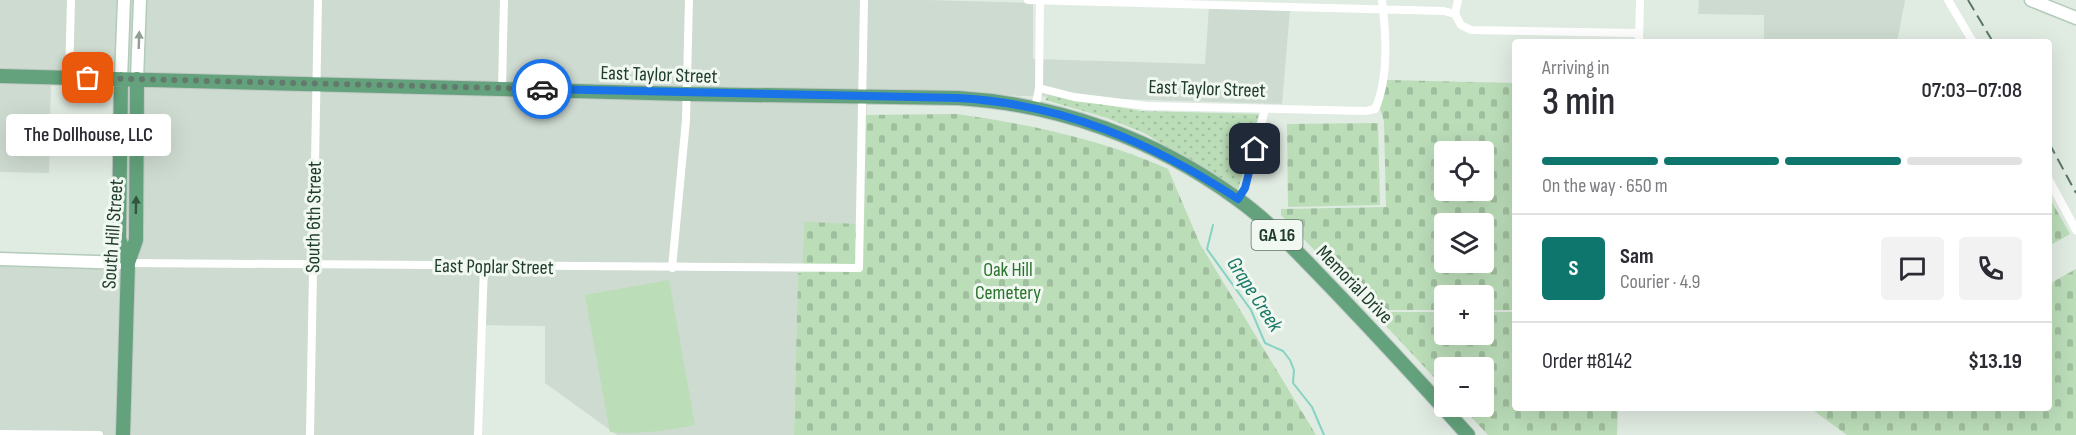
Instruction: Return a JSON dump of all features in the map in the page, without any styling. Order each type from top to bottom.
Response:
[{"type":"main road","name":"East Taylor Street","points":[[0,76],[687,94],[977,99],[1035,109]]},
{"type":"main road","points":[[121,79],[118,239],[128,263]]},
{"type":"main road","name":"South Hill Street","points":[[123,435],[128,263],[136,240],[137,79]]},
{"type":"main road","name":"Memorial Drive","points":[[1035,109],[1096,125],[1142,143],[1187,166],[1238,199],[1301,256],[1468,435]]},
{"type":"street","points":[[69,78],[71,0]]},
{"type":"street","points":[[121,79],[124,0]]},
{"type":"street","name":"South Hill Street","points":[[137,79],[140,0]]},
{"type":"street","name":"South 6th Street","points":[[310,435],[318,0]]},
{"type":"street","points":[[502,88],[504,0]]},
{"type":"street","points":[[672,268],[687,94],[689,0]]},
{"type":"street","points":[[862,98],[864,0]]},
{"type":"street","points":[[1029,0],[1382,4],[1455,14]]},
{"type":"street","points":[[1035,109],[1039,87],[1040,0]]},
{"type":"street","points":[[1458,0],[1455,14],[1461,25],[1471,30],[1639,38],[1640,0]]},
{"type":"street","points":[[1948,0],[1971,39]]},
{"type":"street","points":[[2031,0],[2076,18]]},
{"type":"street","name":"East Taylor Street","points":[[1039,87],[1074,97],[1147,106],[1366,111],[1375,109],[1382,85],[1382,4]]},
{"type":"street","name":"East Poplar Street","points":[[128,263],[859,268],[862,98]]},
{"type":"street","points":[[1238,199],[1245,188],[1265,109]]},
{"type":"street","points":[[2052,186],[2076,230]]},
{"type":"street","points":[[0,259],[128,263]]},
{"type":"street","points":[[478,435],[484,266]]},
{"type":"street","points":[[0,434],[99,435]]},
{"type":"shaded area","points":[[0,0],[926,0],[1033,3],[1033,59],[1205,64],[1209,7],[1290,9],[1282,104],[867,91],[864,224],[804,223],[802,273],[798,273],[794,435],[617,435],[545,383],[545,326],[482,325],[477,435],[0,435],[0,265],[123,267],[122,77],[51,76],[49,173],[0,172]]},
{"type":"shaded area","points":[[1699,0],[1905,0],[1898,39],[1764,39],[1764,15],[1698,14]]},
{"type":"green space","points":[[1387,80],[1512,83],[1512,310],[1494,310],[1494,285],[1434,285],[1434,310],[1371,310],[1281,215],[1281,209],[1386,207],[1384,121],[1380,109]]},
{"type":"green space","points":[[1049,95],[1141,111],[1259,114],[1238,190],[1144,133],[1107,118],[1045,100]]},
{"type":"green space","name":"Oak Hill Cemetery","points":[[956,114],[1091,141],[1168,169],[1200,244],[1316,435],[794,435],[798,273],[802,273],[804,222],[864,224],[866,115]]},
{"type":"green space","points":[[1378,123],[1380,205],[1288,207],[1287,124]]},
{"type":"green space","points":[[2052,202],[2070,234],[2052,244]]},
{"type":"green space","points":[[2076,269],[2076,435],[1847,435],[1814,411],[2052,411],[2052,282]]},
{"type":"green space","points":[[669,280],[695,425],[641,432],[610,432],[585,295]]},
{"type":"green space","points":[[1373,312],[1434,312],[1434,345],[1494,345],[1494,312],[1512,312],[1512,411],[1618,411],[1617,435],[1488,435],[1471,417],[1494,417],[1494,357],[1434,357],[1434,377]]},
{"type":"waterway","name":"Grape Creek","points":[[1213,225],[1207,249],[1251,310],[1265,343],[1283,351],[1290,360],[1294,370],[1293,383],[1312,407],[1324,435]]},
{"type":"railway","points":[[1968,0],[1991,39]]},
{"type":"railway","points":[[2052,149],[2076,193]]},
{"type":"way so far","points":[[88,78],[542,89]]},
{"type":"place","name":"The Dollhouse, LLC","points":[[88,78]]},
{"type":"route","points":[[542,89],[862,98],[958,98],[1016,104],[1056,113],[1119,133],[1180,162],[1238,199],[1245,188],[1255,149]]}]
